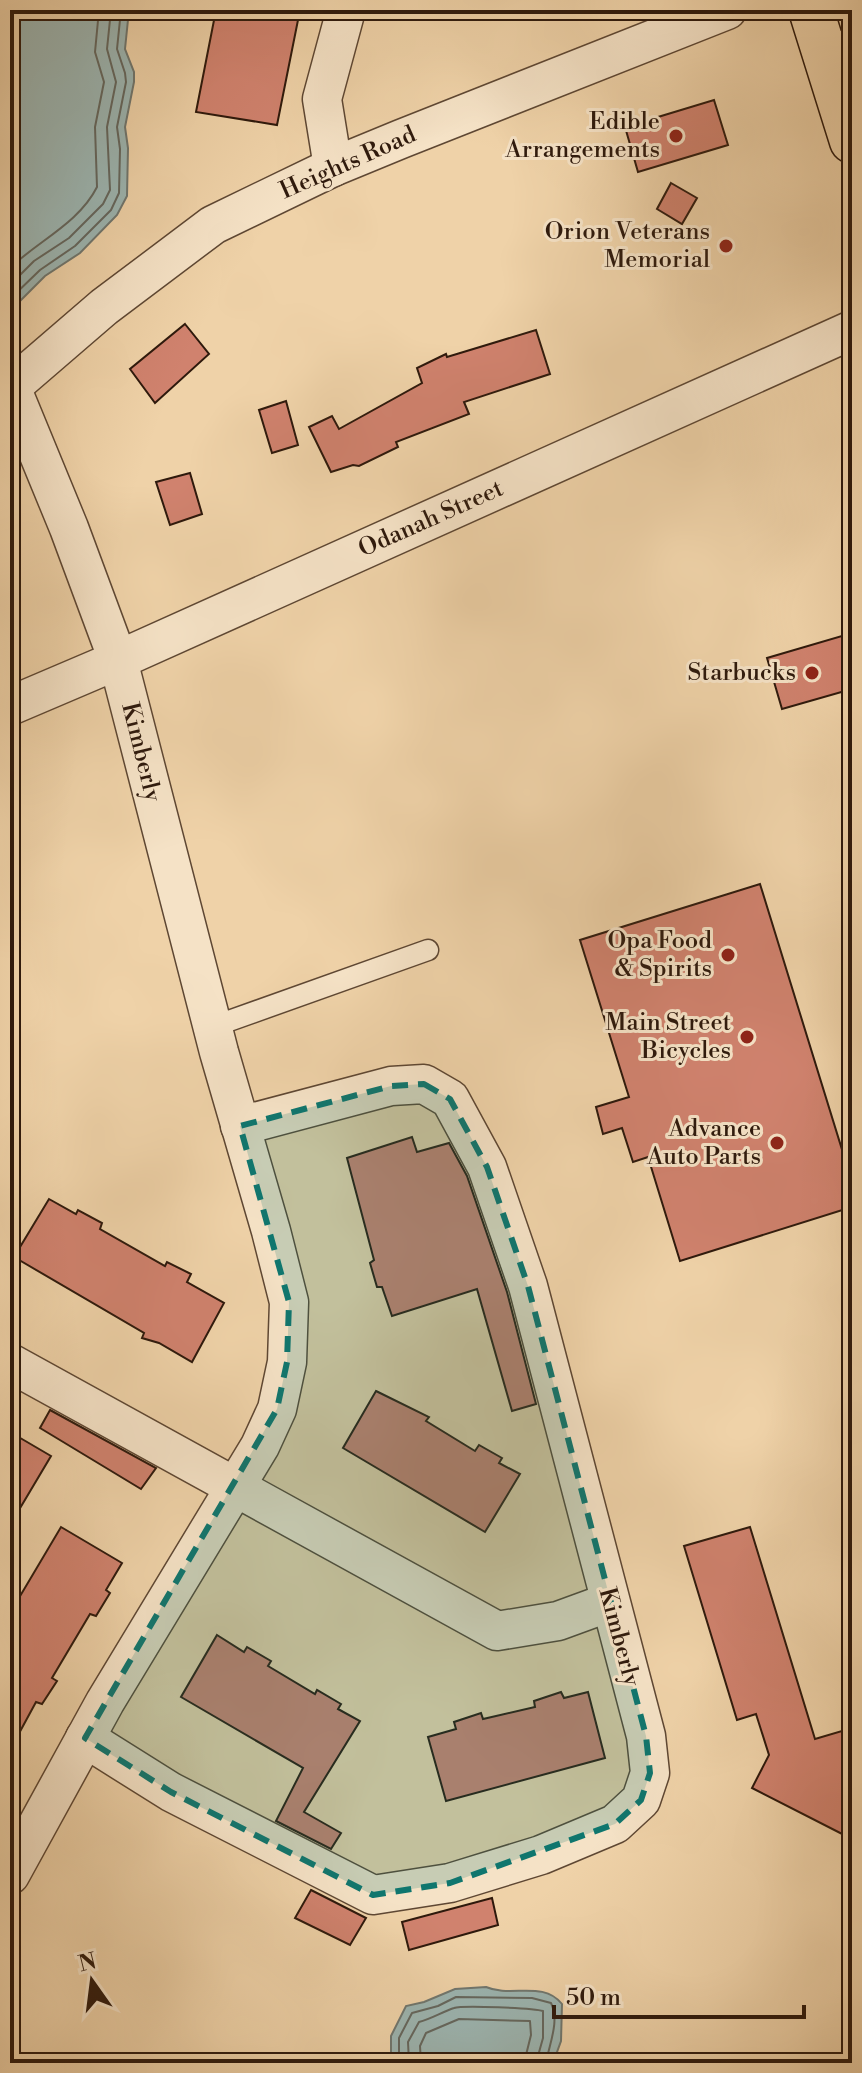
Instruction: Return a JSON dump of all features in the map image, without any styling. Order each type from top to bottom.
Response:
[{"type":"main road","points":[[829,32],[852,141]]},
{"type":"street","points":[[333,167],[322,99],[346,10]]},
{"type":"street","name":"Heights Road","points":[[10,387],[104,307],[213,225],[333,167],[727,10]]},
{"type":"street","name":"Odanah Street","points":[[10,706],[852,330]]},
{"type":"street","name":"Kimberly","points":[[10,387],[69,528],[118,660],[212,1027],[289,1302],[287,1362],[277,1409],[260,1446],[85,1738],[10,1875]]},
{"type":"street","name":"Kimberly","points":[[85,1738],[171,1792],[373,1895],[450,1883],[541,1855],[615,1824],[641,1800],[650,1773],[646,1736],[528,1286],[487,1167],[450,1099],[424,1084],[391,1086],[240,1126]]},
{"type":"street","points":[[10,1363],[497,1631],[558,1621],[610,1602]]},
{"type":"lane","points":[[212,1027],[428,950]]},
{"type":"highlighted area","points":[[424,1084],[450,1099],[487,1167],[528,1286],[646,1736],[650,1773],[641,1800],[615,1824],[450,1883],[373,1895],[171,1792],[85,1738],[277,1409],[287,1362],[289,1302],[240,1126],[391,1086]]},
{"type":"water","points":[[10,10],[129,10],[125,49],[134,72],[134,82],[125,127],[127,196],[117,215],[80,253],[45,276],[10,311]]},
{"type":"water","points":[[486,1987],[546,1993],[562,2004],[561,2041],[553,2063],[391,2063],[391,2036],[406,2006],[455,1989]]},
{"type":"building","points":[[216,10],[300,10],[277,125],[196,112]]},
{"type":"building","name":"Edible Arrangements","points":[[714,100],[728,145],[638,172],[625,127]]},
{"type":"building","points":[[671,183],[697,198],[682,224],[657,209]]},
{"type":"building","points":[[185,324],[209,354],[155,403],[130,369]]},
{"type":"building","points":[[536,330],[550,374],[464,402],[469,414],[396,442],[398,447],[359,466],[331,472],[309,427],[332,416],[339,429],[422,383],[417,368],[446,354],[447,357]]},
{"type":"building","points":[[286,401],[298,445],[272,453],[259,410]]},
{"type":"building","points":[[190,473],[202,514],[170,525],[156,482]]},
{"type":"building","name":"Starbucks","points":[[852,633],[852,689],[782,709],[767,658]]},
{"type":"building","points":[[760,884],[852,1182],[852,1207],[680,1261],[648,1157],[633,1162],[622,1128],[603,1134],[596,1107],[629,1097],[580,940]]},
{"type":"building","points":[[412,1137],[417,1152],[449,1143],[467,1176],[507,1292],[536,1404],[512,1411],[477,1289],[392,1316],[382,1287],[377,1287],[370,1263],[374,1260],[347,1158]]},
{"type":"building","points":[[49,1199],[76,1214],[78,1210],[102,1223],[100,1229],[165,1266],[167,1262],[191,1274],[187,1282],[224,1303],[192,1362],[159,1343],[142,1338],[144,1333],[14,1257]]},
{"type":"building","points":[[376,1391],[429,1417],[426,1421],[475,1451],[479,1445],[502,1458],[499,1463],[520,1474],[485,1532],[343,1448]]},
{"type":"building","points":[[50,1410],[156,1468],[141,1489],[40,1428]]},
{"type":"building","points":[[10,1432],[51,1456],[10,1525]]},
{"type":"building","points":[[61,1527],[122,1563],[106,1590],[110,1593],[96,1616],[90,1614],[52,1678],[57,1681],[42,1704],[36,1702],[10,1750],[10,1613]]},
{"type":"building","points":[[750,1527],[815,1739],[852,1728],[852,1839],[752,1788],[769,1755],[756,1714],[737,1720],[684,1546]]},
{"type":"building","points":[[217,1635],[244,1652],[247,1647],[271,1661],[268,1666],[315,1694],[317,1690],[341,1704],[338,1709],[360,1721],[304,1812],[341,1833],[331,1849],[276,1821],[303,1768],[181,1697]]},
{"type":"building","points":[[561,1692],[564,1698],[588,1692],[605,1758],[446,1801],[428,1737],[456,1729],[454,1722],[481,1713],[483,1719],[535,1707],[534,1701]]},
{"type":"building","points":[[311,1890],[366,1918],[350,1945],[295,1918]]},
{"type":"building","points":[[492,1898],[498,1925],[409,1950],[402,1922]]},
{"type":"place","name":"Edible Arrangements","points":[[676,136]]},
{"type":"place","name":"Orion Veterans Memorial","points":[[726,246]]},
{"type":"place","name":"Starbucks","points":[[812,673]]},
{"type":"place","name":"Opa Food & Spirits","points":[[728,955]]},
{"type":"place","name":"Main Street Bicycles","points":[[747,1037]]},
{"type":"place","name":"Advance Auto Parts","points":[[777,1143]]}]
